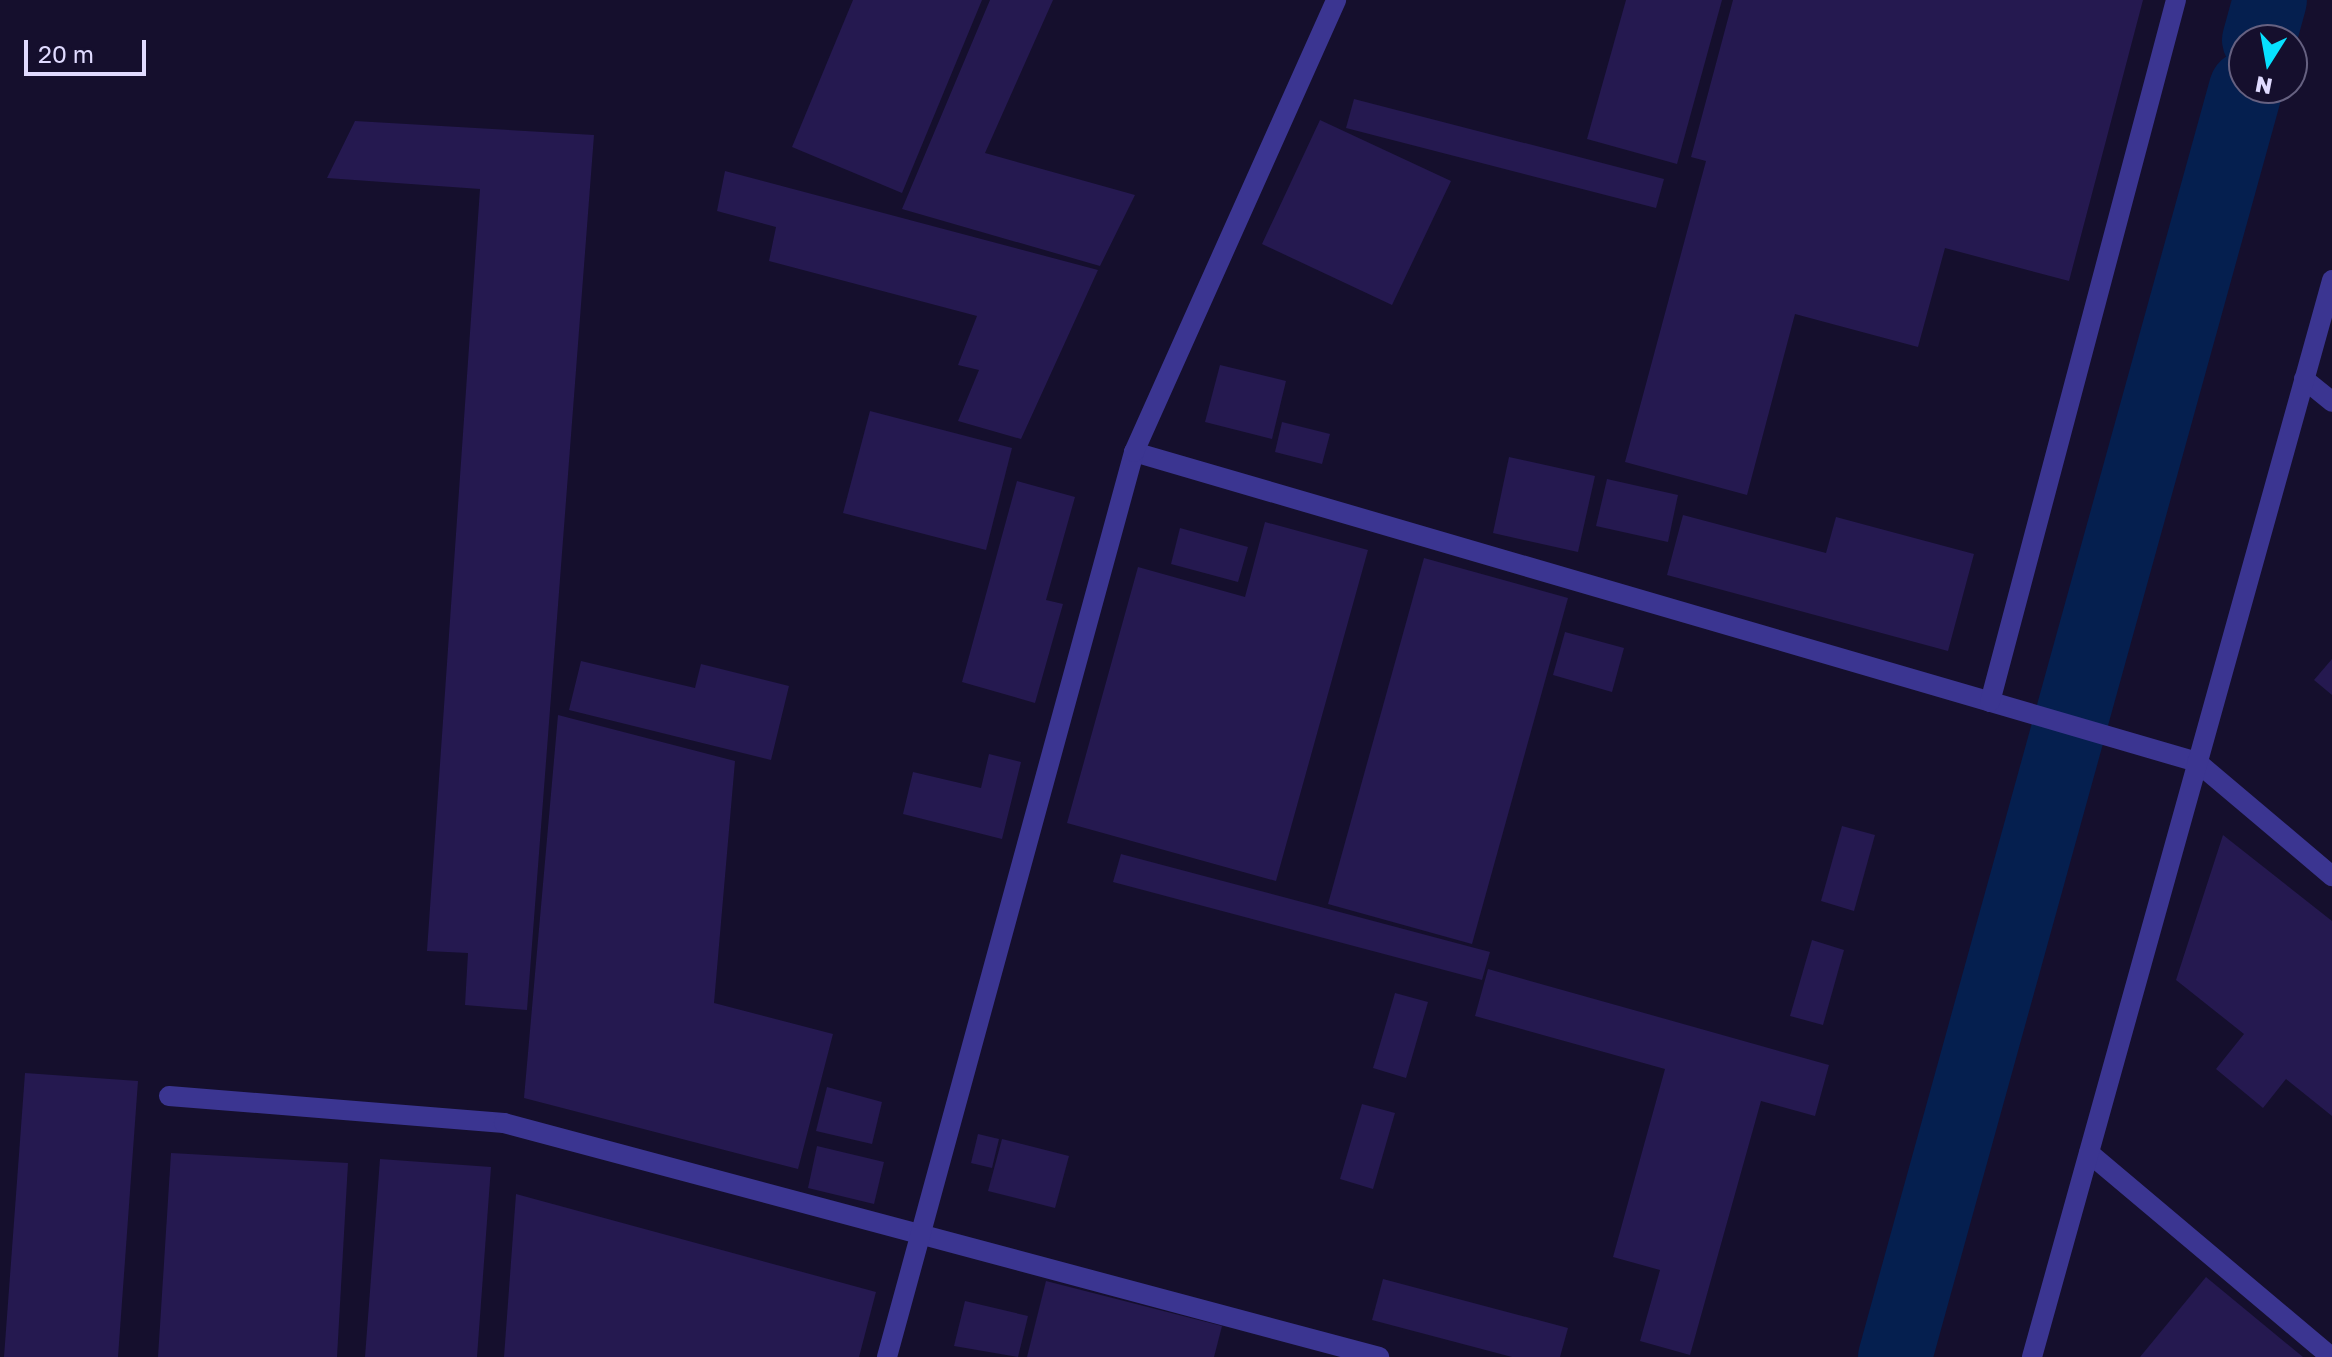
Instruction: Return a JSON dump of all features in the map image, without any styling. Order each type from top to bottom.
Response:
[{"type":"street","points":[[887,1357],[1134,452],[1336,0]]},
{"type":"street","points":[[1990,702],[2176,0]]},
{"type":"street","points":[[2032,1357],[2332,280]]},
{"type":"street","points":[[2304,379],[2332,402]]},
{"type":"street","points":[[1134,452],[2197,762],[2332,876]]},
{"type":"street","points":[[169,1096],[504,1123],[1379,1357]]},
{"type":"street","points":[[2089,1153],[2331,1357]]},
{"type":"building","points":[[853,0],[982,0],[902,193],[792,147]]},
{"type":"building","points":[[990,0],[1053,0],[985,153],[1135,195],[1100,266],[902,209]]},
{"type":"building","points":[[1626,0],[1722,0],[1677,164],[1587,139]]},
{"type":"building","points":[[1733,0],[2143,0],[2069,281],[1945,248],[1918,347],[1795,314],[1747,495],[1625,462],[1706,161],[1691,157]]},
{"type":"building","points":[[1354,99],[1664,179],[1656,208],[1346,128]]},
{"type":"building","points":[[1320,120],[1451,181],[1392,305],[1262,244]]},
{"type":"building","points":[[355,121],[594,135],[527,1010],[465,1005],[468,953],[427,951],[480,189],[327,178]]},
{"type":"building","points":[[725,171],[1098,270],[1021,439],[958,421],[979,370],[958,365],[977,316],[769,261],[776,227],[717,211]]},
{"type":"building","points":[[1220,365],[1286,381],[1272,439],[1205,422]]},
{"type":"building","points":[[870,411],[1012,448],[986,550],[843,513]]},
{"type":"building","points":[[1282,422],[1330,434],[1322,464],[1275,452]]},
{"type":"building","points":[[1509,457],[1595,476],[1578,552],[1493,533]]},
{"type":"building","points":[[1607,479],[1678,495],[1668,542],[1596,526]]},
{"type":"building","points":[[1017,481],[1075,497],[1046,600],[1063,604],[1035,703],[962,682]]},
{"type":"building","points":[[1683,515],[1826,553],[1836,517],[1974,554],[1948,651],[1667,575]]},
{"type":"building","points":[[1265,522],[1368,550],[1276,881],[1067,823],[1138,567],[1245,597]]},
{"type":"building","points":[[1180,528],[1248,547],[1238,582],[1171,564]]},
{"type":"building","points":[[1424,558],[1568,598],[1472,944],[1328,904]]},
{"type":"building","points":[[1565,632],[1624,648],[1612,692],[1553,675]]},
{"type":"building","points":[[2332,659],[2332,695],[2314,680]]},
{"type":"building","points":[[581,661],[695,688],[701,664],[789,686],[771,760],[569,710]]},
{"type":"building","points":[[558,715],[735,761],[714,1003],[833,1034],[798,1169],[524,1098]]},
{"type":"building","points":[[989,754],[1021,762],[1002,839],[903,814],[913,772],[981,788]]},
{"type":"building","points":[[1842,826],[1875,835],[1854,911],[1821,901]]},
{"type":"building","points":[[2223,835],[2332,921],[2332,1116],[2286,1079],[2263,1108],[2216,1069],[2244,1034],[2176,980]]},
{"type":"building","points":[[1121,854],[1490,952],[1482,980],[1113,882]]},
{"type":"building","points":[[1812,940],[1844,950],[1823,1025],[1790,1016]]},
{"type":"building","points":[[1488,969],[1829,1065],[1815,1116],[1761,1101],[1690,1355],[1640,1341],[1660,1270],[1613,1257],[1665,1069],[1475,1016]]},
{"type":"building","points":[[1395,993],[1428,1002],[1406,1078],[1373,1068]]},
{"type":"building","points":[[25,1073],[138,1081],[118,1357],[4,1357]]},
{"type":"building","points":[[827,1087],[882,1102],[872,1144],[816,1131]]},
{"type":"building","points":[[1362,1104],[1395,1113],[1373,1189],[1340,1179]]},
{"type":"building","points":[[978,1134],[999,1139],[992,1168],[971,1163]]},
{"type":"building","points":[[1002,1139],[1069,1156],[1055,1208],[988,1191]]},
{"type":"building","points":[[817,1146],[884,1162],[874,1204],[808,1188]]},
{"type":"building","points":[[171,1153],[348,1163],[337,1357],[158,1357]]},
{"type":"building","points":[[380,1159],[491,1167],[477,1357],[365,1357]]},
{"type":"building","points":[[516,1194],[876,1292],[859,1357],[504,1357]]},
{"type":"building","points":[[2206,1277],[2303,1357],[2140,1357]]},
{"type":"building","points":[[1383,1279],[1568,1328],[1560,1357],[1512,1357],[1372,1320]]},
{"type":"building","points":[[1046,1281],[1222,1326],[1214,1357],[1027,1357]]},
{"type":"building","points":[[965,1301],[1028,1316],[1018,1357],[954,1346]]},
{"type":"waterway","points":[[2263,24],[2270,0]]},
{"type":"waterway","points":[[1895,1357],[2242,104]]}]
